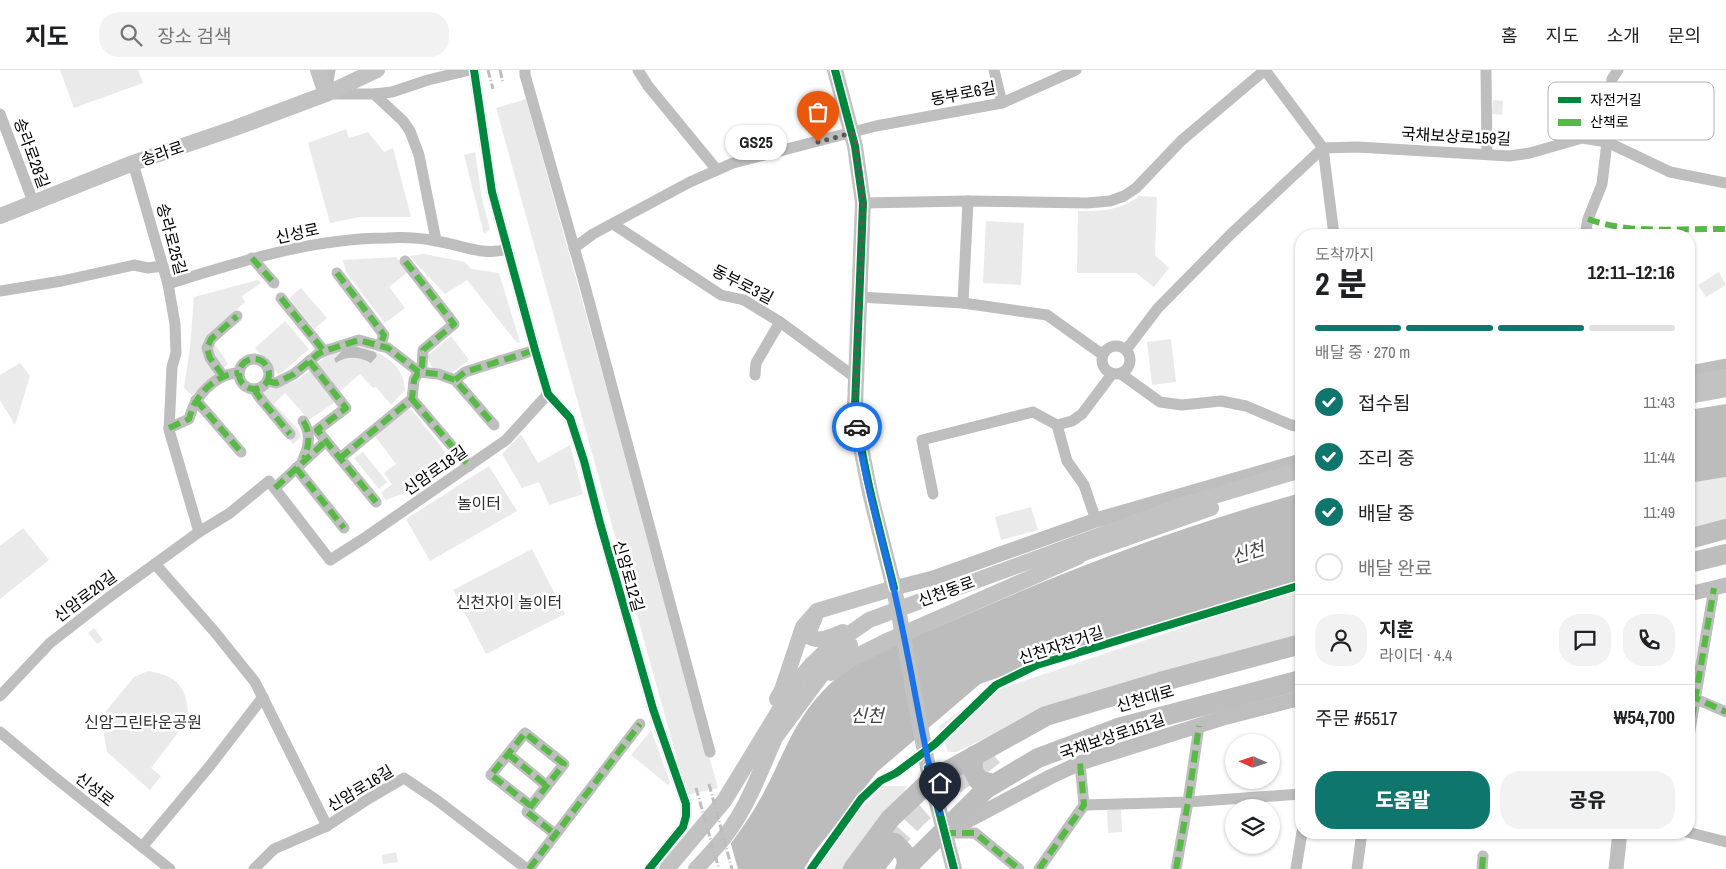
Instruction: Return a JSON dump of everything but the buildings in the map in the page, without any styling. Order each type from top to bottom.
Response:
[{"type":"highway","points":[[1695,537],[1726,529]]},
{"type":"highway","points":[[1695,548],[1726,540]]},
{"type":"highway","points":[[1695,562],[1726,554]]},
{"type":"highway","points":[[1695,573],[1726,567]]},
{"type":"highway","points":[[894,858],[890,819],[930,774],[974,756],[1046,716],[1135,689],[1295,646]]},
{"type":"highway","name":"신천대로","points":[[1295,656],[1094,712],[1046,730],[998,760],[1074,731],[1164,702],[1295,667]]},
{"type":"highway","points":[[873,869],[944,831],[986,789],[1038,758],[1118,728],[1295,682]]},
{"type":"highway","points":[[974,756],[972,768],[978,780],[993,784]]},
{"type":"highway","points":[[853,869],[894,858]]},
{"type":"main road","points":[[318,70],[326,94]]},
{"type":"main road","name":"송라로","points":[[0,216],[133,164],[326,94],[377,70]]},
{"type":"main road","points":[[835,70],[856,146],[863,203],[855,406],[858,432],[870,493],[894,588],[930,774],[954,869]]},
{"type":"main road","points":[[1695,383],[1726,377]]},
{"type":"main road","points":[[1695,395],[1726,389]]},
{"type":"main road","name":"신천동로","points":[[667,869],[724,801],[796,683],[829,648],[869,620],[1177,507],[1295,472]]},
{"type":"main road","points":[[679,869],[710,829],[726,815],[741,795],[775,738],[813,685],[853,658],[889,640],[1102,547],[1204,510],[1295,483]]},
{"type":"main road","points":[[759,745],[768,716],[782,690],[803,627],[817,611],[894,588]]},
{"type":"main road","points":[[817,611],[809,631],[810,637],[814,640],[823,640],[869,620]]},
{"type":"main road","points":[[696,869],[733,826],[775,738]]},
{"type":"street","points":[[326,94],[330,70]]},
{"type":"street","name":"송라로","points":[[326,94],[392,92],[428,80],[470,70]]},
{"type":"street","name":"신암로12길","points":[[474,70],[492,192],[535,350],[548,394],[570,418],[584,461],[653,709],[686,804],[686,816],[683,827],[649,869]]},
{"type":"street","points":[[525,70],[710,752]]},
{"type":"street","points":[[638,70],[648,86],[717,170]]},
{"type":"street","points":[[994,70],[1002,103]]},
{"type":"street","name":"동부로6길","points":[[574,248],[593,234],[690,182],[733,163],[876,126],[1002,103],[1076,70]]},
{"type":"street","points":[[863,203],[968,201],[1087,203],[1110,201],[1124,196],[1136,188],[1182,140],[1265,70],[1323,148],[1333,229]]},
{"type":"street","points":[[1486,70],[1487,154]]},
{"type":"street","points":[[1612,82],[1618,70]]},
{"type":"street","points":[[374,94],[403,121],[410,131],[419,155],[436,240]]},
{"type":"street","name":"송라로28길","points":[[0,114],[34,204]]},
{"type":"street","name":"국채보상로159길","points":[[1323,148],[1357,147],[1509,156],[1530,154],[1576,140]]},
{"type":"street","name":"국채보상로159길","points":[[1594,140],[1607,142],[1670,172],[1726,183]]},
{"type":"street","points":[[1586,229],[1588,219],[1602,184],[1607,142]]},
{"type":"street","points":[[1126,350],[1158,308],[1231,234],[1323,148]]},
{"type":"street","name":"송라로25길","points":[[133,164],[168,284],[175,324],[176,353],[172,368],[169,428]]},
{"type":"street","points":[[963,303],[968,201]]},
{"type":"street","name":"동부로3길","points":[[613,224],[721,295],[744,300],[780,322],[856,378]]},
{"type":"street","name":"신성로","points":[[168,284],[252,258],[329,242],[387,238],[436,240],[463,247],[497,252],[507,249]]},
{"type":"street","points":[[252,258],[274,283]]},
{"type":"street","points":[[340,458],[412,399],[414,380],[422,366],[423,350],[454,324],[405,261]]},
{"type":"street","points":[[0,291],[62,281],[134,265],[148,268],[162,266]]},
{"type":"street","points":[[337,273],[384,335],[380,346]]},
{"type":"street","points":[[860,297],[963,303],[1047,315],[1103,355]]},
{"type":"street","points":[[281,298],[324,351]]},
{"type":"street","points":[[224,376],[210,358],[207,348],[211,339],[237,316]]},
{"type":"street","points":[[755,375],[756,363],[780,322]]},
{"type":"street","points":[[267,381],[276,383],[294,374],[324,351],[359,340],[388,348],[419,372],[438,374],[455,380],[494,425]]},
{"type":"street","points":[[1126,350],[1113,347],[1105,351],[1102,364],[1104,368],[1117,374],[1160,402],[1182,405],[1221,401],[1246,406],[1295,426]]},
{"type":"street","points":[[455,380],[465,372],[535,350]]},
{"type":"street","points":[[933,494],[922,440],[1033,412],[1058,425],[1072,421],[1082,414],[1117,374],[1129,367],[1130,363],[1126,350]]},
{"type":"street","points":[[251,359],[261,360],[269,372],[267,381],[259,388],[254,389],[245,386],[241,382],[239,373],[243,363],[251,359]]},
{"type":"street","points":[[309,361],[346,408],[317,430],[376,502]]},
{"type":"street","points":[[1695,372],[1726,366]]},
{"type":"street","points":[[199,532],[169,428],[189,419],[196,400],[214,382],[229,373],[239,373]]},
{"type":"street","points":[[254,389],[290,434]]},
{"type":"street","name":"신암로18길","points":[[274,488],[330,560],[370,535],[506,440],[548,394]]},
{"type":"street","points":[[412,399],[468,466]]},
{"type":"street","points":[[196,400],[241,452]]},
{"type":"street","points":[[299,466],[308,449],[309,438],[306,425],[302,421]]},
{"type":"street","points":[[1058,425],[1067,461],[1084,485],[1096,520]]},
{"type":"street","points":[[274,488],[326,441]]},
{"type":"street","name":"신천동로","points":[[894,588],[933,578],[1096,520],[1295,463]]},
{"type":"street","points":[[299,466],[344,528]]},
{"type":"street","name":"신암로20길","points":[[0,696],[50,643],[108,598],[199,532],[230,513],[269,481],[274,488]]},
{"type":"street","points":[[155,564],[214,631],[251,677],[264,697],[327,826]]},
{"type":"street","points":[[1695,592],[1720,586],[1695,685]]},
{"type":"street","points":[[142,847],[264,697]]},
{"type":"street","points":[[1695,698],[1726,712]]},
{"type":"street","name":"국채보상로151길","points":[[944,831],[968,822],[994,806],[1080,763],[1223,718],[1295,700]]},
{"type":"street","points":[[528,869],[640,724]]},
{"type":"street","points":[[1176,869],[1199,726]]},
{"type":"street","name":"신성로","points":[[0,732],[170,869]]},
{"type":"street","points":[[531,806],[492,775],[524,733],[564,764],[547,786],[531,806],[526,812],[555,834]]},
{"type":"street","points":[[508,754],[547,786]]},
{"type":"street","points":[[1039,869],[1084,805],[1080,763]]},
{"type":"street","name":"신암로16길","points":[[254,869],[274,849],[327,826],[404,778],[438,801],[528,869]]},
{"type":"street","points":[[1084,805],[1188,802],[1295,794]]},
{"type":"street","points":[[944,831],[975,833],[1019,869]]},
{"type":"street","points":[[1695,834],[1726,842]]},
{"type":"street","points":[[1296,869],[1301,839]]},
{"type":"street","points":[[1357,869],[1361,839]]},
{"type":"street","points":[[1616,869],[1619,839]]},
{"type":"street","points":[[1482,869],[1484,856]]},
{"type":"green space","points":[[60,70],[138,70],[143,83],[74,108]]},
{"type":"green space","points":[[526,99],[718,788],[687,795],[496,108]]},
{"type":"green space","points":[[1493,100],[1503,101],[1502,115],[1492,114]]},
{"type":"green space","points":[[346,129],[349,138],[368,132],[384,152],[393,148],[411,217],[360,217],[330,223],[308,143]]},
{"type":"green space","points":[[475,152],[482,199],[490,229],[484,234],[464,155]]},
{"type":"green space","points":[[1139,196],[1157,197],[1155,255],[1169,268],[1154,287],[1136,273],[1077,273],[1078,211],[1117,207]]},
{"type":"green space","points":[[986,221],[1024,223],[1021,285],[983,283]]},
{"type":"green space","points":[[424,254],[465,262],[471,269],[499,273],[520,342],[517,343],[467,280],[445,294],[409,256]]},
{"type":"green space","points":[[396,257],[408,272],[389,287],[405,308],[385,323],[346,272],[343,260]]},
{"type":"green space","points":[[1719,272],[1726,285],[1706,297],[1698,285]]},
{"type":"green space","points":[[258,280],[261,283],[242,296],[245,302],[235,311],[242,320],[214,343],[228,364],[192,395],[184,388],[190,348],[194,297]]},
{"type":"green space","points":[[301,288],[327,318],[314,329],[289,298]]},
{"type":"green space","points":[[285,321],[309,349],[279,375],[255,348]]},
{"type":"green space","points":[[451,336],[469,360],[450,374],[433,369],[428,355]]},
{"type":"green space","points":[[1171,339],[1176,382],[1152,385],[1147,342]]},
{"type":"green space","points":[[356,344],[381,354],[395,365],[400,372],[404,380],[405,390],[391,405],[376,387],[373,388],[360,374],[340,391],[317,364],[327,355]]},
{"type":"green space","points":[[20,363],[30,376],[15,425],[0,400],[0,375]]},
{"type":"green space","points":[[310,371],[335,402],[309,420],[285,393],[274,404],[299,430],[301,437],[293,444],[252,397],[267,388],[278,387],[295,381]]},
{"type":"green space","points":[[411,409],[442,448],[453,466],[418,488],[386,500],[381,493],[392,484],[384,473],[396,464],[375,436],[405,410]]},
{"type":"green space","points":[[521,434],[538,463],[570,445],[583,494],[549,505],[539,482],[522,488],[502,454]]},
{"type":"green space","points":[[363,452],[387,482],[379,489],[354,458]]},
{"type":"green space","name":"놀이터","points":[[489,466],[517,511],[430,561],[406,519]]},
{"type":"green space","points":[[1726,477],[1726,525],[1695,533],[1695,482]]},
{"type":"green space","points":[[1031,507],[1038,530],[1001,540],[995,517]]},
{"type":"green space","points":[[23,528],[49,560],[0,599],[0,546]]},
{"type":"green space","name":"신천자이 놀이터","points":[[532,549],[565,614],[486,654],[453,590]]},
{"type":"green space","points":[[1295,590],[1295,645],[1043,711],[956,752],[948,752],[939,726],[982,695]]},
{"type":"green space","points":[[94,628],[103,640],[97,644],[88,633]]},
{"type":"green space","name":"신암그린타운공원","points":[[148,671],[167,676],[179,685],[186,698],[189,718],[151,768],[161,776],[150,790],[107,752],[104,735],[106,711],[134,677]]},
{"type":"green space","points":[[651,730],[670,782],[668,785],[631,755]]},
{"type":"green space","points":[[883,786],[907,786],[900,799],[844,869],[816,869],[858,812]]},
{"type":"green space","points":[[1121,809],[1122,832],[1108,833],[1107,810]]},
{"type":"green space","points":[[396,852],[398,862],[383,864],[382,855]]},
{"type":"water","points":[[354,346],[375,352],[377,356],[371,363],[363,359],[354,358],[340,360],[336,363],[334,359],[342,351]]},
{"type":"water","points":[[1726,404],[1726,477],[1695,482],[1695,409]]},
{"type":"water","name":"신천","points":[[1295,495],[1295,583],[1077,650],[980,684],[877,772],[813,854],[804,869],[711,869],[754,810],[794,730],[812,704],[836,679],[865,659],[898,643],[1078,568],[1166,535]]},
{"type":"pier","points":[[730,841],[738,869],[708,869],[709,867]]},
{"type":"tunnel","points":[[890,847],[916,818],[951,787],[994,755]]},
{"type":"railway","points":[[488,70],[493,89]]},
{"type":"railway","points":[[500,70],[503,83]]},
{"type":"railway","points":[[709,784],[732,869]]},
{"type":"railway","points":[[696,788],[719,869]]},
{"type":"marked path","points":[[1588,219],[1605,224],[1639,229]]},
{"type":"marked path","points":[[1695,229],[1726,229]]},
{"type":"marked path","points":[[252,258],[274,283]]},
{"type":"marked path","points":[[340,458],[412,399],[414,380],[422,366],[423,350],[454,324],[405,261]]},
{"type":"marked path","points":[[337,273],[384,335],[380,346]]},
{"type":"marked path","points":[[281,298],[324,351]]},
{"type":"marked path","points":[[223,376],[210,358],[207,348],[211,339],[237,316]]},
{"type":"marked path","points":[[267,381],[276,383],[294,374],[318,354],[359,340],[388,348],[419,372],[438,374],[455,380],[494,425]]},
{"type":"marked path","points":[[455,380],[465,372],[535,350]]},
{"type":"marked path","points":[[254,359],[260,360],[268,368],[269,374],[268,380],[260,388],[254,389],[248,388],[240,380],[239,374],[240,368],[248,360],[254,359]]},
{"type":"marked path","points":[[309,361],[346,408],[317,430],[376,502]]},
{"type":"marked path","points":[[169,428],[189,419],[196,402],[215,381],[227,375],[239,373]]},
{"type":"marked path","points":[[254,389],[290,434]]},
{"type":"marked path","points":[[412,399],[469,466]]},
{"type":"marked path","points":[[196,400],[241,452]]},
{"type":"marked path","points":[[303,421],[306,425],[308,439],[304,459]]},
{"type":"marked path","points":[[275,488],[326,441]]},
{"type":"marked path","points":[[296,468],[344,528]]},
{"type":"marked path","points":[[1695,700],[1714,588]]},
{"type":"marked path","points":[[1695,698],[1726,712]]},
{"type":"marked path","points":[[529,869],[640,724]]},
{"type":"marked path","points":[[1176,869],[1199,726]]},
{"type":"marked path","points":[[531,806],[491,775],[525,733],[564,764],[527,812],[555,834]]},
{"type":"marked path","points":[[508,754],[547,786]]},
{"type":"marked path","points":[[1039,869],[1084,805],[1080,763]]},
{"type":"marked path","points":[[944,833],[975,833],[1019,869]]},
{"type":"marked path","points":[[1482,869],[1483,856]]},
{"type":"cycle path","points":[[474,70],[492,192],[535,350],[548,394],[570,418],[584,461],[653,709],[686,804],[686,816],[683,827],[649,869]]},
{"type":"cycle path","points":[[835,70],[855,146],[863,203],[855,406],[866,474],[894,588]]},
{"type":"cycle path","name":"신천자전거길","points":[[811,869],[861,799],[880,781],[896,773],[935,744],[996,685],[1037,665],[1295,587]]},
{"type":"cycle path","points":[[928,768],[954,869]]},
{"type":"way so far","points":[[818,142],[852,133],[856,146],[863,203],[855,406],[857,427]]},
{"type":"place","name":"GS25","points":[[818,142]]},
{"type":"route","points":[[857,427],[870,493],[894,588],[928,768],[940,813]]}]
